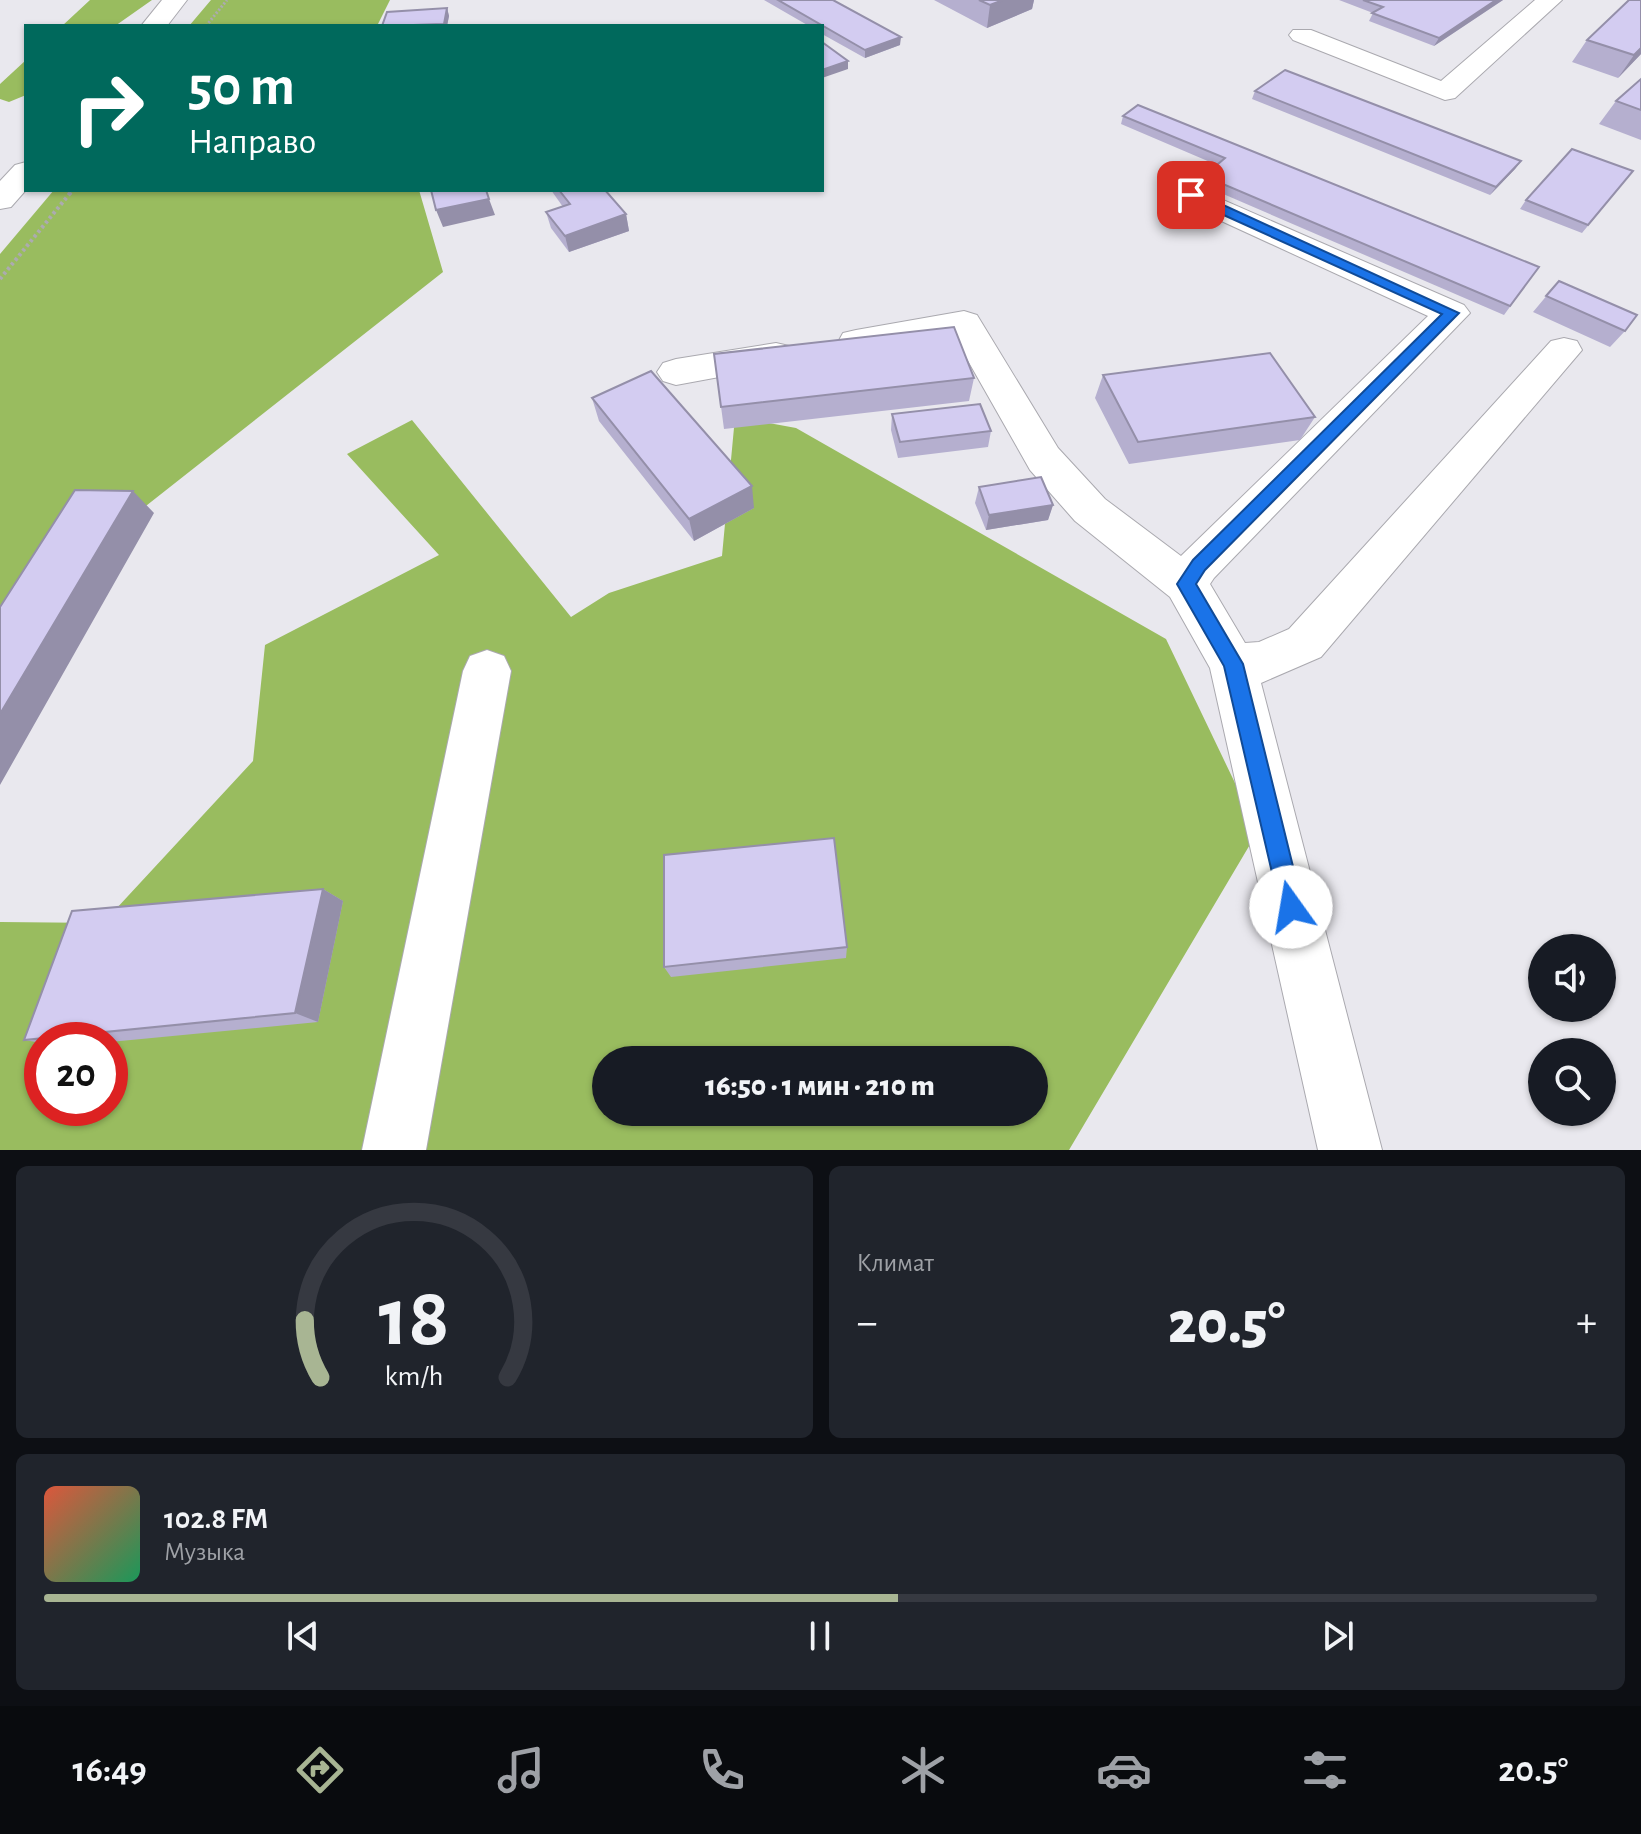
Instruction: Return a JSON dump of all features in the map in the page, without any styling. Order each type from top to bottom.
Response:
[{"type":"main road","points":[[156,24],[175,0]]},
{"type":"main road","points":[[1302,35],[1445,92],[1550,0]]},
{"type":"main road","points":[[0,200],[24,173]]},
{"type":"main road","points":[[1186,584],[1199,565],[1452,313],[1191,195]]},
{"type":"main road","points":[[676,372],[964,323],[1044,459],[1090,510],[1186,584],[1233,664],[1350,1150]]},
{"type":"main road","points":[[1233,664],[1262,662],[1305,643],[1564,350]]},
{"type":"main road","points":[[394,1150],[487,671]]},
{"type":"path","points":[[208,24],[227,0]]},
{"type":"path","points":[[0,279],[71,192]]},
{"type":"green space","points":[[90,0],[152,0],[118,24],[64,24]]},
{"type":"green space","points":[[211,0],[390,0],[378,24],[191,24]]},
{"type":"green space","points":[[24,62],[24,96],[9,102],[0,99],[0,84]]},
{"type":"green space","points":[[52,192],[420,192],[443,272],[24,602],[0,658],[0,254]]},
{"type":"green space","points":[[735,417],[796,428],[1166,639],[1258,831],[1069,1150],[0,1150],[0,922],[103,923],[253,761],[265,645],[439,555],[347,454],[412,420],[571,617],[609,593],[722,556]]},
{"type":"building","points":[[778,0],[833,0],[901,37],[865,50]]},
{"type":"building","points":[[979,0],[1003,0],[990,5]]},
{"type":"building","points":[[1363,0],[1496,0],[1439,38],[1372,13],[1383,7]]},
{"type":"building","points":[[1629,0],[1641,0],[1641,48],[1634,55],[1587,40]]},
{"type":"building","points":[[447,8],[444,24],[383,24],[387,12]]},
{"type":"building","points":[[824,43],[848,61],[824,69]]},
{"type":"building","points":[[1285,70],[1521,161],[1496,187],[1255,91]]},
{"type":"building","points":[[1641,79],[1641,110],[1616,101]]},
{"type":"building","points":[[1138,105],[1539,267],[1510,306],[1204,176],[1225,158],[1123,116]]},
{"type":"building","points":[[1572,149],[1633,171],[1588,225],[1526,200]]},
{"type":"building","points":[[432,192],[487,192],[489,199],[436,210]]},
{"type":"building","points":[[561,192],[607,192],[626,214],[565,236],[546,212],[570,204]]},
{"type":"building","points":[[1559,281],[1637,315],[1625,331],[1546,296]]},
{"type":"building","points":[[954,327],[974,378],[721,407],[714,354]]},
{"type":"building","points":[[1270,353],[1315,417],[1138,442],[1103,375]]},
{"type":"building","points":[[651,371],[752,486],[689,519],[592,398]]},
{"type":"building","points":[[980,404],[991,431],[900,442],[892,414]]},
{"type":"building","points":[[1041,477],[1053,505],[989,515],[979,487]]},
{"type":"building","points":[[75,490],[133,491],[0,714],[0,607]]},
{"type":"building","points":[[834,838],[847,947],[664,967],[664,855]]},
{"type":"building","points":[[323,889],[295,1013],[128,1030],[128,1022],[31,1022],[72,911]]},
{"type":"route","points":[[1191,195],[1452,313],[1199,565],[1186,584],[1233,664],[1291,907]]}]
